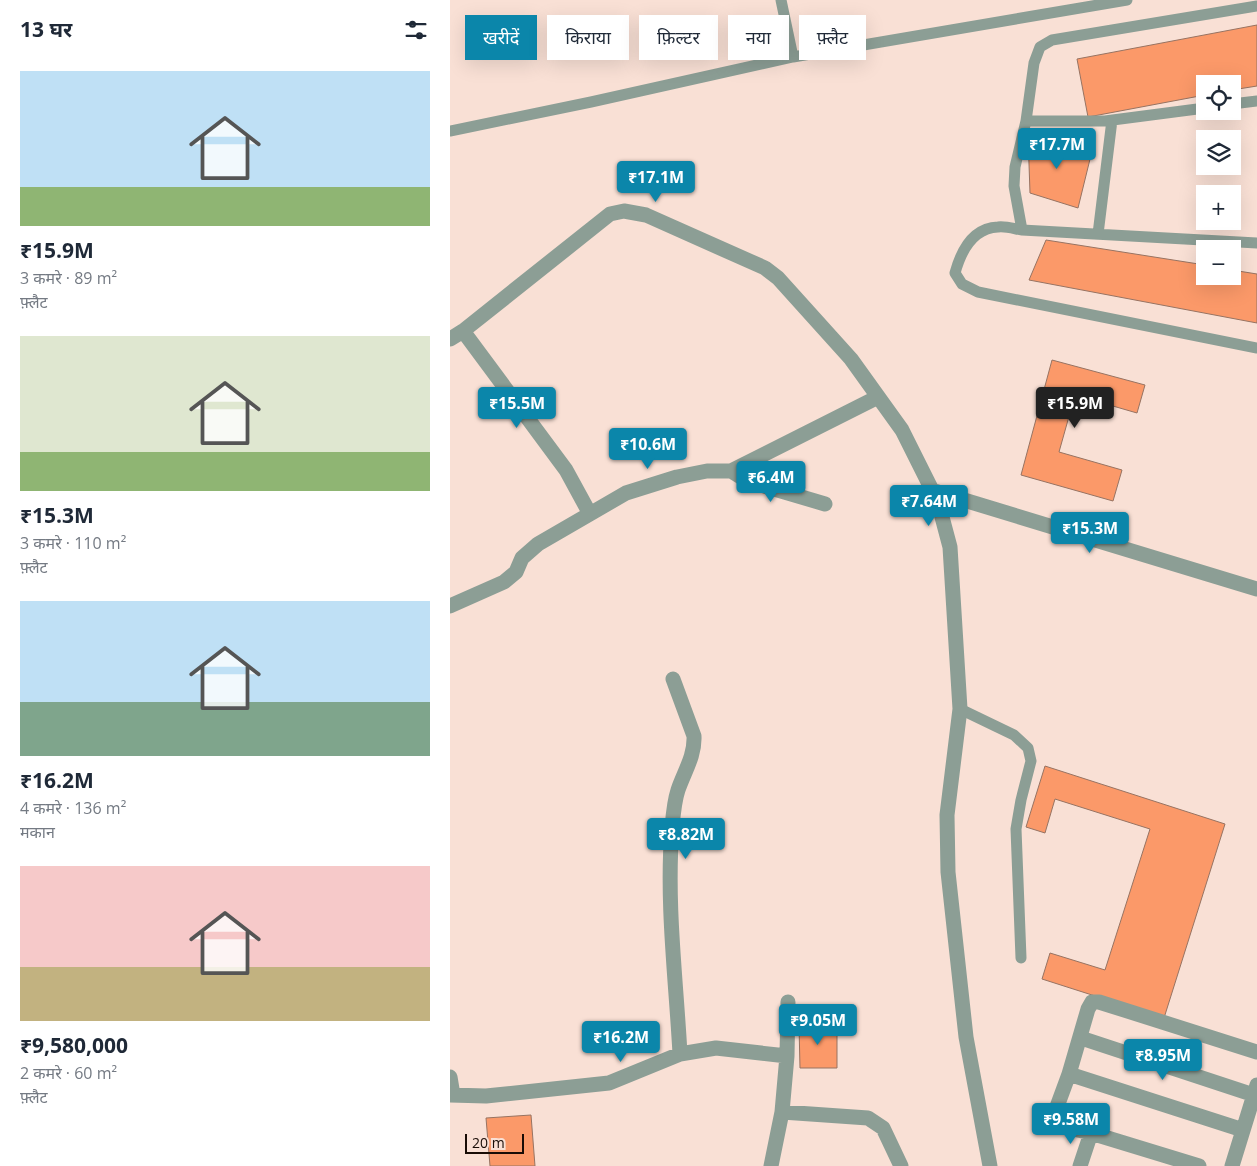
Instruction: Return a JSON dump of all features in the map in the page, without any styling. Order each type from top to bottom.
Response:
[{"type":"street","points":[[590,514],[566,470],[456,335],[610,214],[624,211],[646,215],[764,268],[778,278],[851,359],[902,430],[938,502],[950,547],[960,708],[947,815],[948,872],[966,1037],[990,1166]]},
{"type":"street","points":[[450,606],[504,582],[516,572],[522,558],[538,544],[626,494],[677,477],[707,471],[731,471],[878,397]]},
{"type":"street","points":[[731,471],[747,481],[825,504]]},
{"type":"street","points":[[931,490],[1257,589]]},
{"type":"street","points":[[673,679],[694,736],[694,746],[677,792],[672,835],[670,891],[680,1054]]},
{"type":"street","points":[[771,1166],[782,1112],[788,1056],[788,1002]]},
{"type":"street","points":[[1199,1166],[1091,1133],[1060,1126],[1054,1122],[1055,1112],[1070,1074],[1088,1009],[1092,1002],[1099,1002],[1257,1052]]},
{"type":"street","points":[[1081,1038],[1255,1090],[1253,1113],[1243,1130],[1232,1166]]},
{"type":"street","points":[[450,1077],[452,1095],[486,1096],[609,1083],[680,1054],[716,1048],[788,1056]]},
{"type":"street","points":[[1070,1074],[1243,1130]]},
{"type":"street","points":[[782,1112],[868,1118],[883,1128],[901,1166]]},
{"type":"street","points":[[1080,1166],[1091,1133]]},
{"type":"lane","points":[[782,0],[793,57]]},
{"type":"lane","points":[[450,131],[793,57],[1127,0]]},
{"type":"lane","points":[[1022,230],[1014,186],[1015,167],[1026,121],[1034,63],[1040,47],[1052,40],[1257,6]]},
{"type":"lane","points":[[1241,103],[1257,101]]},
{"type":"lane","points":[[1026,121],[1112,120],[1196,109]]},
{"type":"lane","points":[[1098,234],[1112,120]]},
{"type":"lane","points":[[1257,243],[1022,230],[998,227],[981,230],[968,242],[959,258],[955,273],[962,284],[978,292],[1034,305],[1257,348]]},
{"type":"lane","points":[[960,708],[1014,735],[1028,748],[1031,761],[1016,829],[1021,958]]},
{"type":"building","points":[[1257,25],[1257,86],[1241,89],[1241,75],[1196,75],[1196,97],[1088,117],[1077,59]]},
{"type":"building","points":[[1028,135],[1092,151],[1078,208],[1030,193]]},
{"type":"building","points":[[1046,240],[1196,264],[1196,285],[1241,285],[1241,271],[1257,274],[1257,323],[1029,280]]},
{"type":"building","points":[[1052,360],[1145,385],[1137,413],[1075,395],[1059,452],[1122,470],[1113,501],[1021,475]]},
{"type":"building","points":[[1045,766],[1225,824],[1164,1018],[1042,979],[1050,953],[1105,970],[1150,829],[1055,799],[1045,833],[1026,827]]},
{"type":"building","points":[[799,1025],[837,1025],[837,1068],[800,1068]]},
{"type":"building","points":[[531,1115],[535,1166],[490,1166],[486,1118]]}]
